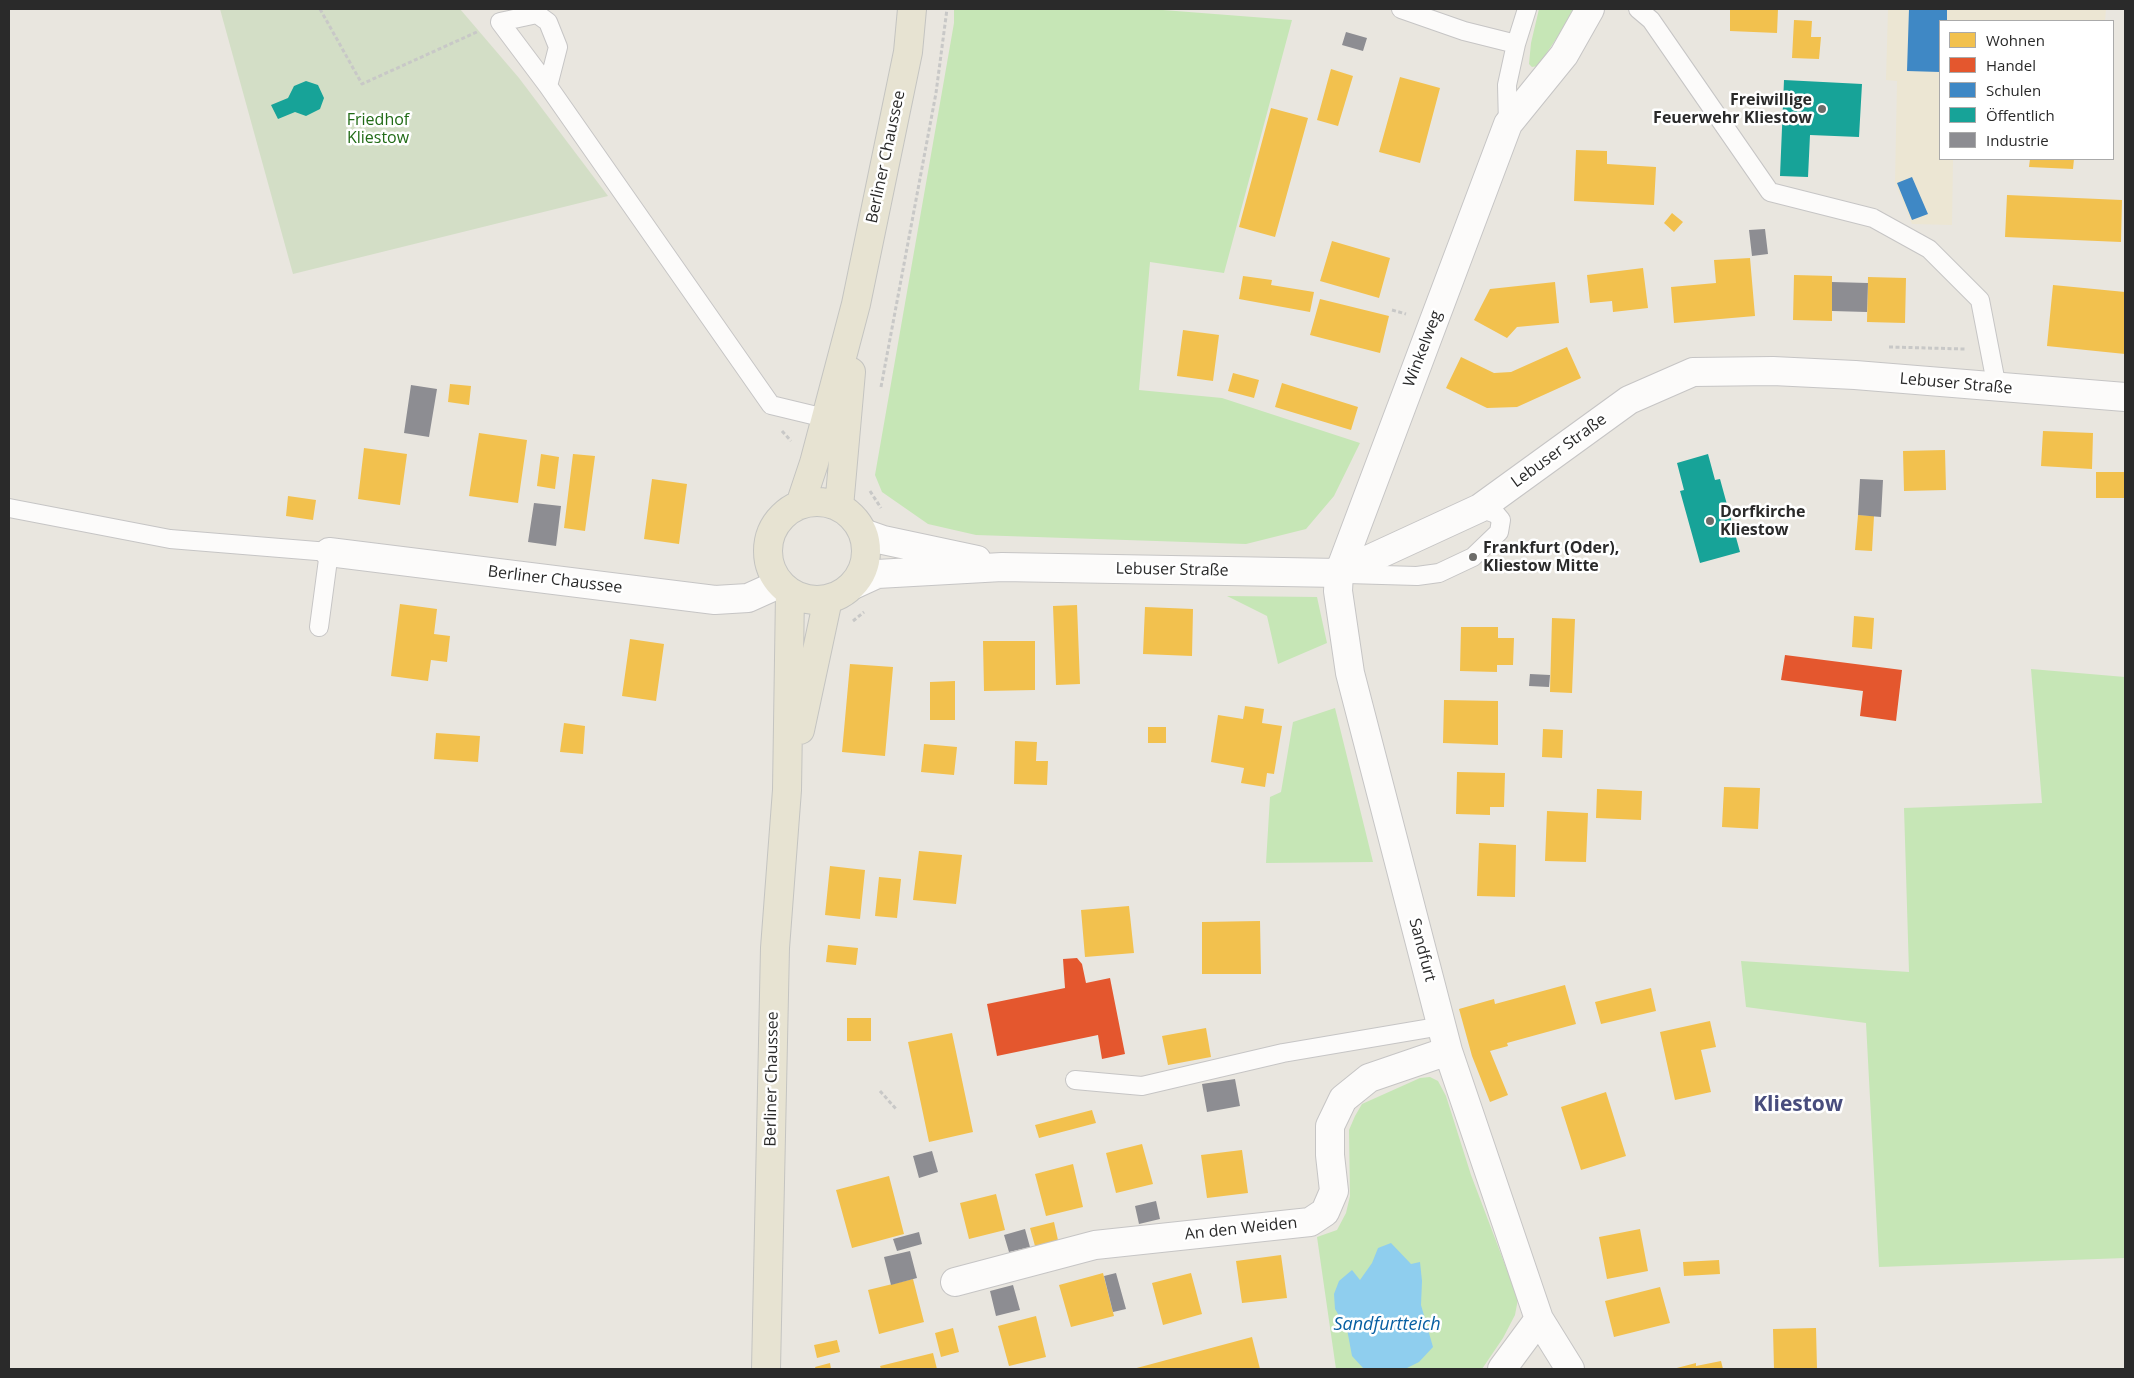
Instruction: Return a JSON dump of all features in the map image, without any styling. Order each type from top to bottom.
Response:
[{"type":"main road","name":"Berliner Chaussee","points":[[800,505],[856,304],[908,52],[912,9]]},
{"type":"main road","name":"Berliner Chaussee","points":[[840,507],[856,304]]},
{"type":"main road","points":[[814,502],[840,507],[849,514],[862,532],[866,546],[866,560],[861,574],[846,592],[828,600],[815,601],[802,598],[785,588],[772,572],[768,559],[768,545],[771,532],[778,520],[788,511],[800,505],[814,502]]},
{"type":"main road","name":"Berliner Chaussee","points":[[766,1369],[775,948],[787,790],[785,588]]},
{"type":"main road","name":"Berliner Chaussee","points":[[787,790],[828,600]]},
{"type":"street","name":"Winkelweg","points":[[1339,573],[1508,124],[1564,55],[1590,9]]},
{"type":"street","name":"Lebuser Straße","points":[[853,585],[877,574],[906,571],[961,571],[1002,567],[1339,573],[1480,508],[1629,400],[1693,372],[1792,372],[2125,398]]},
{"type":"street","name":"Lebuser Straße","points":[[862,532],[883,540],[961,556],[1002,567]]},
{"type":"street","name":"Berliner Chaussee","points":[[329,552],[715,600],[748,598],[785,588]]},
{"type":"street","name":"Sandfurt","points":[[1339,573],[1338,591],[1350,673],[1445,1038],[1540,1319],[1570,1369]]},
{"type":"street","name":"An den Weiden","points":[[955,1282],[1095,1245],[1310,1222],[1325,1212],[1334,1191],[1330,1156],[1330,1126],[1343,1099],[1369,1078],[1445,1038]]},
{"type":"street","points":[[1502,1369],[1540,1319]]},
{"type":"lane","points":[[1400,9],[1464,31],[1516,44]]},
{"type":"lane","name":"Winkelweg","points":[[1508,124],[1507,85],[1516,44],[1527,9]]},
{"type":"lane","points":[[1638,9],[1651,20],[1770,192],[1873,218],[1929,248],[1980,300],[1997,388]]},
{"type":"lane","points":[[548,86],[558,47],[548,22],[536,14],[500,22],[548,86],[771,405],[825,418]]},
{"type":"lane","points":[[9,508],[170,539],[329,552],[319,627]]},
{"type":"lane","points":[[1339,573],[1417,576],[1439,573],[1473,557],[1499,532],[1501,520],[1496,514],[1480,508]]},
{"type":"lane","points":[[1075,1080],[1142,1086],[1283,1052],[1445,1038]]},
{"type":"path","points":[[320,9],[362,84],[500,22]]},
{"type":"path","points":[[880,391],[936,93],[947,9]]},
{"type":"path","points":[[865,483],[886,513]]},
{"type":"path","points":[[847,626],[867,610]]},
{"type":"path","points":[[880,1091],[896,1110]]},
{"type":"shaded area","points":[[1888,9],[2106,9],[2105,20],[1939,20],[1939,160],[1953,160],[1952,225],[1912,224],[1895,183],[1897,81],[1886,80]]},
{"type":"green space","name":"Friedhof Kliestow","points":[[220,9],[460,9],[519,78],[608,196],[293,274]]},
{"type":"green space","points":[[954,9],[1150,9],[1292,20],[1224,273],[1150,262],[1139,390],[1222,398],[1360,443],[1334,496],[1306,529],[1246,544],[976,535],[928,524],[882,492],[875,475],[954,23]]},
{"type":"green space","points":[[1539,9],[1576,9],[1538,66],[1532,67],[1529,64],[1531,43]]},
{"type":"green space","points":[[1227,596],[1317,597],[1327,643],[1278,664],[1267,616]]},
{"type":"green space","points":[[2031,669],[2125,677],[2125,1258],[1879,1267],[1866,1023],[1746,1007],[1741,961],[1909,972],[1904,808],[2042,803]]},
{"type":"green space","points":[[1335,708],[1373,862],[1266,863],[1270,797],[1281,792],[1293,722]]},
{"type":"green space","points":[[1430,1077],[1438,1081],[1446,1096],[1471,1175],[1518,1299],[1515,1315],[1503,1338],[1482,1369],[1336,1369],[1317,1237],[1337,1230],[1346,1213],[1350,1196],[1349,1130],[1362,1104],[1420,1078]]},
{"type":"water","name":"Sandfurtteich","points":[[1391,1243],[1411,1264],[1420,1262],[1422,1281],[1421,1305],[1433,1347],[1419,1362],[1405,1369],[1364,1369],[1352,1356],[1347,1329],[1335,1309],[1334,1294],[1339,1281],[1352,1270],[1360,1280],[1372,1263],[1378,1248]]},
{"type":"building: Wohnen","points":[[1730,9],[1778,9],[1777,33],[1730,31]]},
{"type":"building: Wohnen","points":[[1794,20],[1812,21],[1811,37],[1821,37],[1819,59],[1792,58]]},
{"type":"building: Wohnen","points":[[1331,69],[1353,76],[1338,126],[1317,120]]},
{"type":"building: Wohnen","points":[[1400,77],[1440,88],[1420,163],[1379,152]]},
{"type":"building: Wohnen","points":[[1271,108],[1308,118],[1275,237],[1239,227]]},
{"type":"building: Wohnen","points":[[1576,150],[1607,151],[1607,164],[1656,167],[1654,205],[1574,201]]},
{"type":"building: Wohnen","points":[[2030,160],[2074,160],[2073,169],[2029,167]]},
{"type":"building: Wohnen","points":[[2007,195],[2122,200],[2121,242],[2005,237]]},
{"type":"building: Wohnen","points":[[1672,213],[1683,222],[1674,232],[1664,223]]},
{"type":"building: Wohnen","points":[[1332,241],[1390,258],[1379,298],[1320,281]]},
{"type":"building: Wohnen","points":[[1750,258],[1755,316],[1674,323],[1671,287],[1716,283],[1714,260]]},
{"type":"building: Wohnen","points":[[1643,268],[1648,308],[1613,312],[1612,301],[1590,303],[1587,275]]},
{"type":"building: Wohnen","points":[[1794,275],[1832,276],[1832,321],[1793,320]]},
{"type":"building: Wohnen","points":[[1243,276],[1272,280],[1271,285],[1314,292],[1310,312],[1239,299]]},
{"type":"building: Wohnen","points":[[1868,277],[1906,278],[1905,323],[1867,322]]},
{"type":"building: Wohnen","points":[[1555,282],[1559,323],[1517,327],[1507,338],[1474,320],[1490,289]]},
{"type":"building: Wohnen","points":[[2053,285],[2125,292],[2125,354],[2047,346]]},
{"type":"building: Wohnen","points":[[1320,299],[1389,316],[1380,353],[1310,335]]},
{"type":"building: Wohnen","points":[[1183,330],[1219,335],[1213,381],[1177,376]]},
{"type":"building: Wohnen","points":[[1567,347],[1581,378],[1517,407],[1487,408],[1446,388],[1461,357],[1494,373],[1511,372]]},
{"type":"building: Wohnen","points":[[1233,373],[1259,380],[1254,398],[1228,391]]},
{"type":"building: Wohnen","points":[[1282,383],[1358,407],[1351,430],[1275,407]]},
{"type":"building: Wohnen","points":[[450,384],[471,386],[469,405],[448,402]]},
{"type":"building: Wohnen","points":[[2043,431],[2093,433],[2092,469],[2041,466]]},
{"type":"building: Wohnen","points":[[479,433],[527,440],[518,503],[469,496]]},
{"type":"building: Wohnen","points":[[364,448],[407,454],[400,505],[358,499]]},
{"type":"building: Wohnen","points":[[1945,450],[1946,490],[1904,491],[1903,451]]},
{"type":"building: Wohnen","points":[[541,454],[559,457],[555,489],[537,486]]},
{"type":"building: Wohnen","points":[[573,454],[595,456],[585,531],[564,528]]},
{"type":"building: Wohnen","points":[[2096,472],[2125,472],[2125,498],[2096,498]]},
{"type":"building: Wohnen","points":[[652,479],[687,484],[679,544],[644,539]]},
{"type":"building: Wohnen","points":[[288,496],[316,500],[313,520],[286,516]]},
{"type":"building: Wohnen","points":[[1858,515],[1874,516],[1872,551],[1855,550]]},
{"type":"building: Wohnen","points":[[400,604],[437,609],[434,634],[450,636],[447,662],[431,660],[428,681],[391,676]]},
{"type":"building: Wohnen","points":[[1077,605],[1080,684],[1056,685],[1053,606]]},
{"type":"building: Wohnen","points":[[1145,607],[1193,609],[1192,656],[1143,654]]},
{"type":"building: Wohnen","points":[[1854,616],[1874,618],[1872,649],[1852,647]]},
{"type":"building: Wohnen","points":[[1552,618],[1575,619],[1572,693],[1550,692]]},
{"type":"building: Wohnen","points":[[1461,627],[1498,627],[1498,638],[1514,638],[1513,665],[1497,665],[1497,672],[1460,671]]},
{"type":"building: Wohnen","points":[[630,639],[664,644],[656,701],[622,696]]},
{"type":"building: Wohnen","points":[[983,641],[1035,641],[1035,690],[984,691]]},
{"type":"building: Wohnen","points":[[850,664],[893,667],[885,756],[842,752]]},
{"type":"building: Wohnen","points":[[955,681],[955,720],[930,720],[930,682]]},
{"type":"building: Wohnen","points":[[1444,700],[1498,701],[1498,745],[1443,743]]},
{"type":"building: Wohnen","points":[[1245,706],[1264,709],[1262,723],[1282,726],[1274,774],[1267,773],[1265,787],[1241,783],[1244,768],[1211,762],[1218,715],[1243,719]]},
{"type":"building: Wohnen","points":[[564,723],[585,726],[583,754],[560,752]]},
{"type":"building: Wohnen","points":[[1148,727],[1166,727],[1166,743],[1148,743]]},
{"type":"building: Wohnen","points":[[1543,729],[1563,730],[1562,758],[1542,757]]},
{"type":"building: Wohnen","points":[[436,733],[480,736],[478,762],[434,759]]},
{"type":"building: Wohnen","points":[[1015,741],[1037,742],[1036,761],[1048,761],[1047,785],[1014,784]]},
{"type":"building: Wohnen","points":[[924,744],[957,747],[954,775],[921,772]]},
{"type":"building: Wohnen","points":[[1457,772],[1505,773],[1504,807],[1490,807],[1490,815],[1456,814]]},
{"type":"building: Wohnen","points":[[1724,787],[1760,788],[1758,829],[1722,827]]},
{"type":"building: Wohnen","points":[[1597,789],[1642,791],[1641,820],[1596,818]]},
{"type":"building: Wohnen","points":[[1547,811],[1588,813],[1586,862],[1545,861]]},
{"type":"building: Wohnen","points":[[1479,843],[1516,845],[1515,897],[1477,896]]},
{"type":"building: Wohnen","points":[[919,851],[962,855],[956,904],[913,900]]},
{"type":"building: Wohnen","points":[[830,866],[865,870],[860,919],[825,915]]},
{"type":"building: Wohnen","points":[[879,877],[901,879],[897,918],[875,916]]},
{"type":"building: Wohnen","points":[[1129,906],[1134,953],[1085,957],[1081,910]]},
{"type":"building: Wohnen","points":[[1260,921],[1261,974],[1202,974],[1202,922]]},
{"type":"building: Wohnen","points":[[828,945],[858,948],[856,965],[826,962]]},
{"type":"building: Wohnen","points":[[1565,985],[1576,1024],[1507,1043],[1508,1046],[1490,1051],[1508,1095],[1490,1102],[1472,1056],[1459,1009],[1494,999],[1495,1004]]},
{"type":"building: Wohnen","points":[[1651,988],[1656,1011],[1601,1024],[1595,1002]]},
{"type":"building: Wohnen","points":[[847,1018],[871,1018],[871,1041],[847,1041]]},
{"type":"building: Wohnen","points":[[1710,1021],[1716,1047],[1701,1050],[1711,1092],[1675,1100],[1660,1032]]},
{"type":"building: Wohnen","points":[[1206,1028],[1211,1057],[1168,1065],[1162,1036]]},
{"type":"building: Wohnen","points":[[952,1033],[973,1132],[929,1142],[908,1042]]},
{"type":"building: Wohnen","points":[[1606,1092],[1626,1156],[1581,1170],[1561,1107]]},
{"type":"building: Wohnen","points":[[1092,1110],[1096,1123],[1039,1138],[1035,1125]]},
{"type":"building: Wohnen","points":[[1142,1144],[1153,1184],[1116,1193],[1106,1153]]},
{"type":"building: Wohnen","points":[[1242,1150],[1248,1193],[1207,1198],[1201,1155]]},
{"type":"building: Wohnen","points":[[1073,1164],[1083,1207],[1046,1216],[1035,1174]]},
{"type":"building: Wohnen","points":[[889,1176],[904,1234],[852,1248],[836,1190]]},
{"type":"building: Wohnen","points":[[996,1194],[1005,1230],[969,1239],[960,1203]]},
{"type":"building: Wohnen","points":[[1054,1222],[1058,1240],[1035,1246],[1030,1228]]},
{"type":"building: Wohnen","points":[[1640,1229],[1648,1271],[1607,1279],[1599,1237]]},
{"type":"building: Wohnen","points":[[1281,1255],[1287,1298],[1242,1303],[1236,1261]]},
{"type":"building: Wohnen","points":[[1719,1260],[1720,1274],[1684,1276],[1683,1262]]},
{"type":"building: Wohnen","points":[[1103,1273],[1114,1316],[1071,1327],[1059,1285]]},
{"type":"building: Wohnen","points":[[1191,1273],[1202,1314],[1163,1325],[1152,1283]]},
{"type":"building: Wohnen","points":[[913,1279],[924,1322],[879,1334],[868,1290]]},
{"type":"building: Wohnen","points":[[1660,1287],[1670,1323],[1614,1337],[1605,1301]]},
{"type":"building: Wohnen","points":[[1036,1316],[1046,1357],[1009,1366],[998,1326]]},
{"type":"building: Wohnen","points":[[953,1328],[959,1352],[941,1357],[935,1333]]},
{"type":"building: Wohnen","points":[[1816,1328],[1817,1369],[1774,1369],[1773,1329]]},
{"type":"building: Wohnen","points":[[1252,1337],[1260,1369],[1133,1369]]},
{"type":"building: Wohnen","points":[[837,1340],[840,1352],[817,1358],[814,1345]]},
{"type":"building: Wohnen","points":[[933,1353],[937,1369],[881,1369],[880,1366]]},
{"type":"building: Wohnen","points":[[1721,1361],[1723,1369],[1673,1369],[1696,1363],[1696,1366]]},
{"type":"building: Wohnen","points":[[830,1363],[831,1369],[816,1369],[815,1367]]},
{"type":"building: Handel","points":[[1785,655],[1902,670],[1896,721],[1860,716],[1863,691],[1781,680]]},
{"type":"building: Handel","points":[[1077,958],[1082,964],[1086,983],[1110,978],[1125,1054],[1102,1059],[1098,1035],[997,1056],[987,1004],[1065,988],[1063,959]]},
{"type":"building: Schulen","points":[[1909,9],[1947,9],[1947,20],[1939,20],[1939,72],[1907,71]]},
{"type":"building: Schulen","points":[[1912,177],[1928,214],[1912,220],[1897,183]]},
{"type":"building: Öffentlich","name":"Freiwillige Feuerwehr Kliestow","points":[[1784,80],[1862,84],[1859,137],[1810,135],[1808,177],[1780,176]]},
{"type":"building: Öffentlich","points":[[306,81],[318,85],[324,98],[320,109],[306,116],[295,112],[278,119],[271,105],[288,98],[294,86]]},
{"type":"building: Öffentlich","name":"Dorfkirche Kliestow","points":[[1708,454],[1715,480],[1720,479],[1740,552],[1700,563],[1680,491],[1684,490],[1677,463]]},
{"type":"building: Industrie","points":[[1346,32],[1367,38],[1363,51],[1342,45]]},
{"type":"building: Industrie","points":[[1765,229],[1768,254],[1752,256],[1749,230]]},
{"type":"building: Industrie","points":[[1832,282],[1868,283],[1867,312],[1832,311]]},
{"type":"building: Industrie","points":[[411,385],[437,389],[429,437],[404,433]]},
{"type":"building: Industrie","points":[[1860,479],[1883,480],[1881,517],[1858,515]]},
{"type":"building: Industrie","points":[[534,503],[561,506],[556,546],[528,542]]},
{"type":"building: Industrie","points":[[1530,674],[1550,675],[1549,687],[1529,686]]},
{"type":"building: Industrie","points":[[1235,1079],[1240,1106],[1207,1112],[1202,1084]]},
{"type":"building: Industrie","points":[[932,1151],[938,1172],[919,1178],[913,1156]]},
{"type":"building: Industrie","points":[[1156,1201],[1160,1219],[1139,1224],[1135,1206]]},
{"type":"building: Industrie","points":[[1025,1229],[1030,1247],[1009,1252],[1004,1235]]},
{"type":"building: Industrie","points":[[919,1232],[922,1244],[897,1251],[893,1239]]},
{"type":"building: Industrie","points":[[910,1251],[917,1278],[891,1285],[884,1257]]},
{"type":"building: Industrie","points":[[1116,1273],[1126,1309],[1113,1312],[1104,1276]]},
{"type":"building: Industrie","points":[[1013,1285],[1020,1310],[996,1316],[990,1291]]},
{"type":"place","name":"Freiwillige Feuerwehr Kliestow","points":[[1822,109]]},
{"type":"place","name":"Dorfkirche Kliestow","points":[[1710,521]]},
{"type":"place","name":"Frankfurt (Oder), Kliestow Mitte","points":[[1473,557]]},
{"type":"district","name":"Kliestow","points":[[1798,1105]]}]
